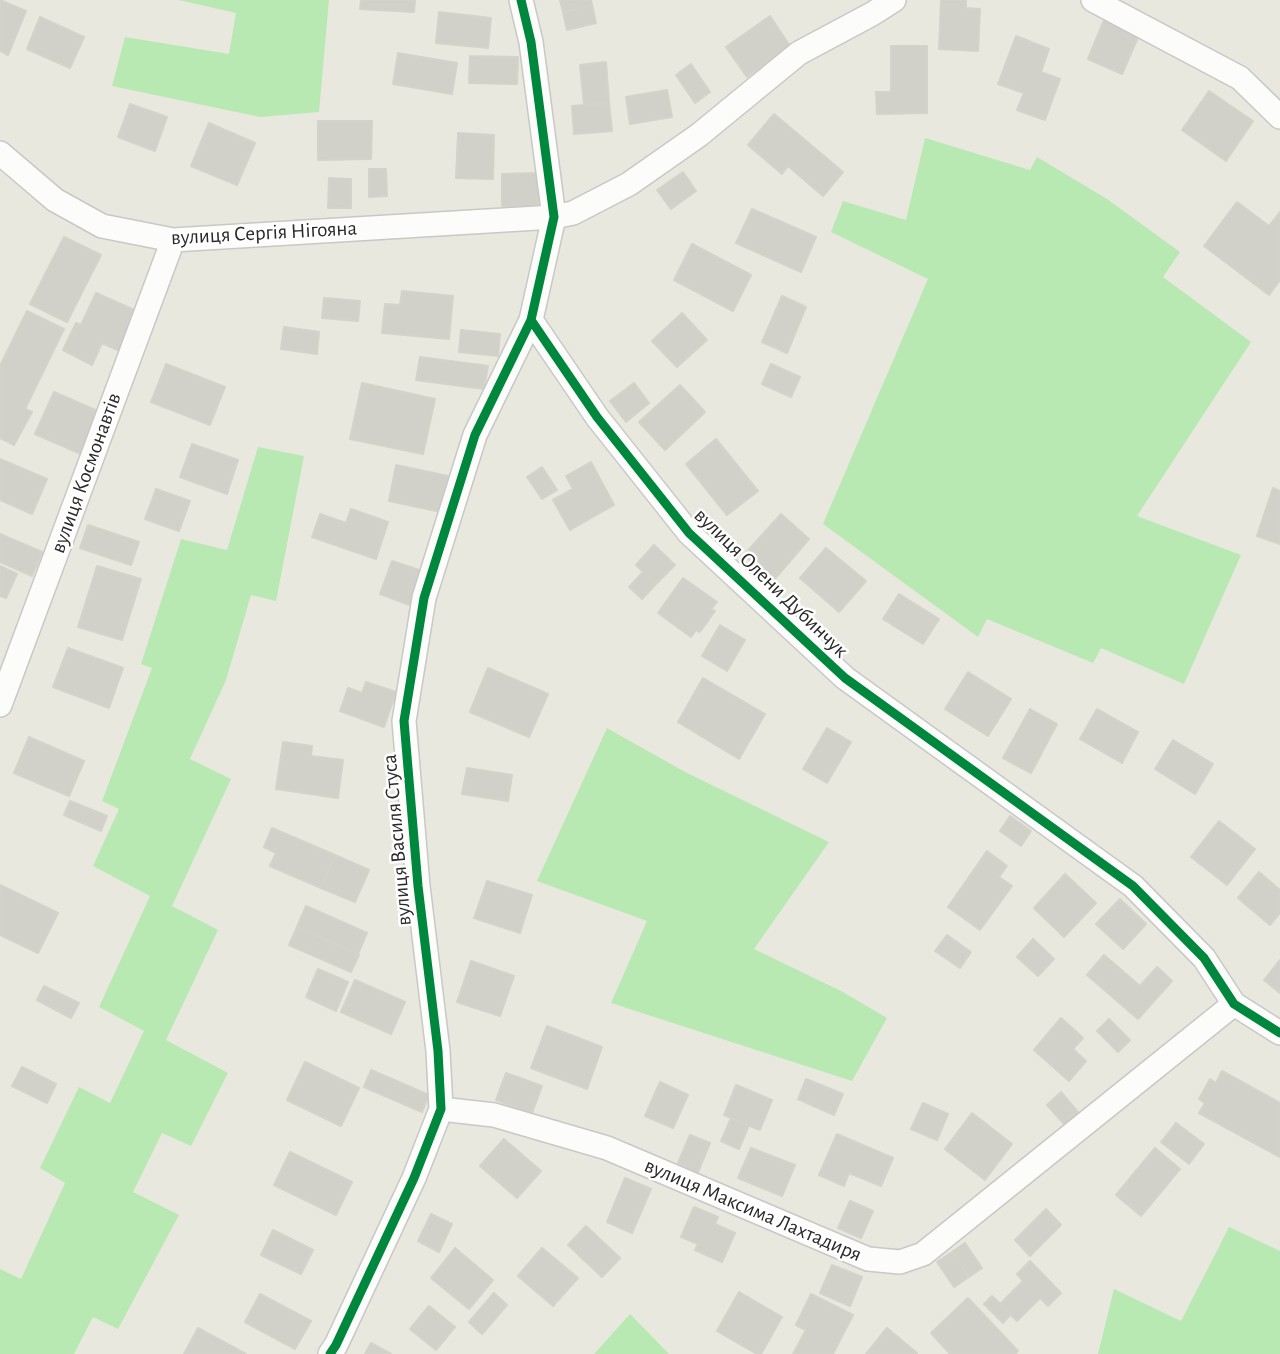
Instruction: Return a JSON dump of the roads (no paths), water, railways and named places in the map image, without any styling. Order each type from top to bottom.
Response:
[{"type":"street","points":[[521,0],[531,42],[554,217],[531,320]]},
{"type":"street","name":"вулиця Сергія Нігояна","points":[[0,153],[55,200],[102,226],[173,240],[554,217],[573,213],[629,184],[699,135],[799,53],[894,0]]},
{"type":"street","points":[[1093,0],[1240,78],[1280,117]]},
{"type":"street","name":"вулиця Космонавтів","points":[[0,705],[173,240]]},
{"type":"street","name":"вулиця Олени Дубинчук","points":[[531,320],[597,417],[689,533],[845,678],[1133,886],[1204,958],[1234,1004],[1280,1033]]},
{"type":"street","name":"вулиця Василя Стуса","points":[[330,1354],[337,1345],[414,1178],[441,1109],[438,1051],[418,886],[404,721],[424,598],[475,435],[531,320]]},
{"type":"street","name":"вулиця Максима Лахтадиря","points":[[441,1109],[494,1115],[607,1148],[868,1259],[900,1262],[923,1254],[1234,1004]]}]
